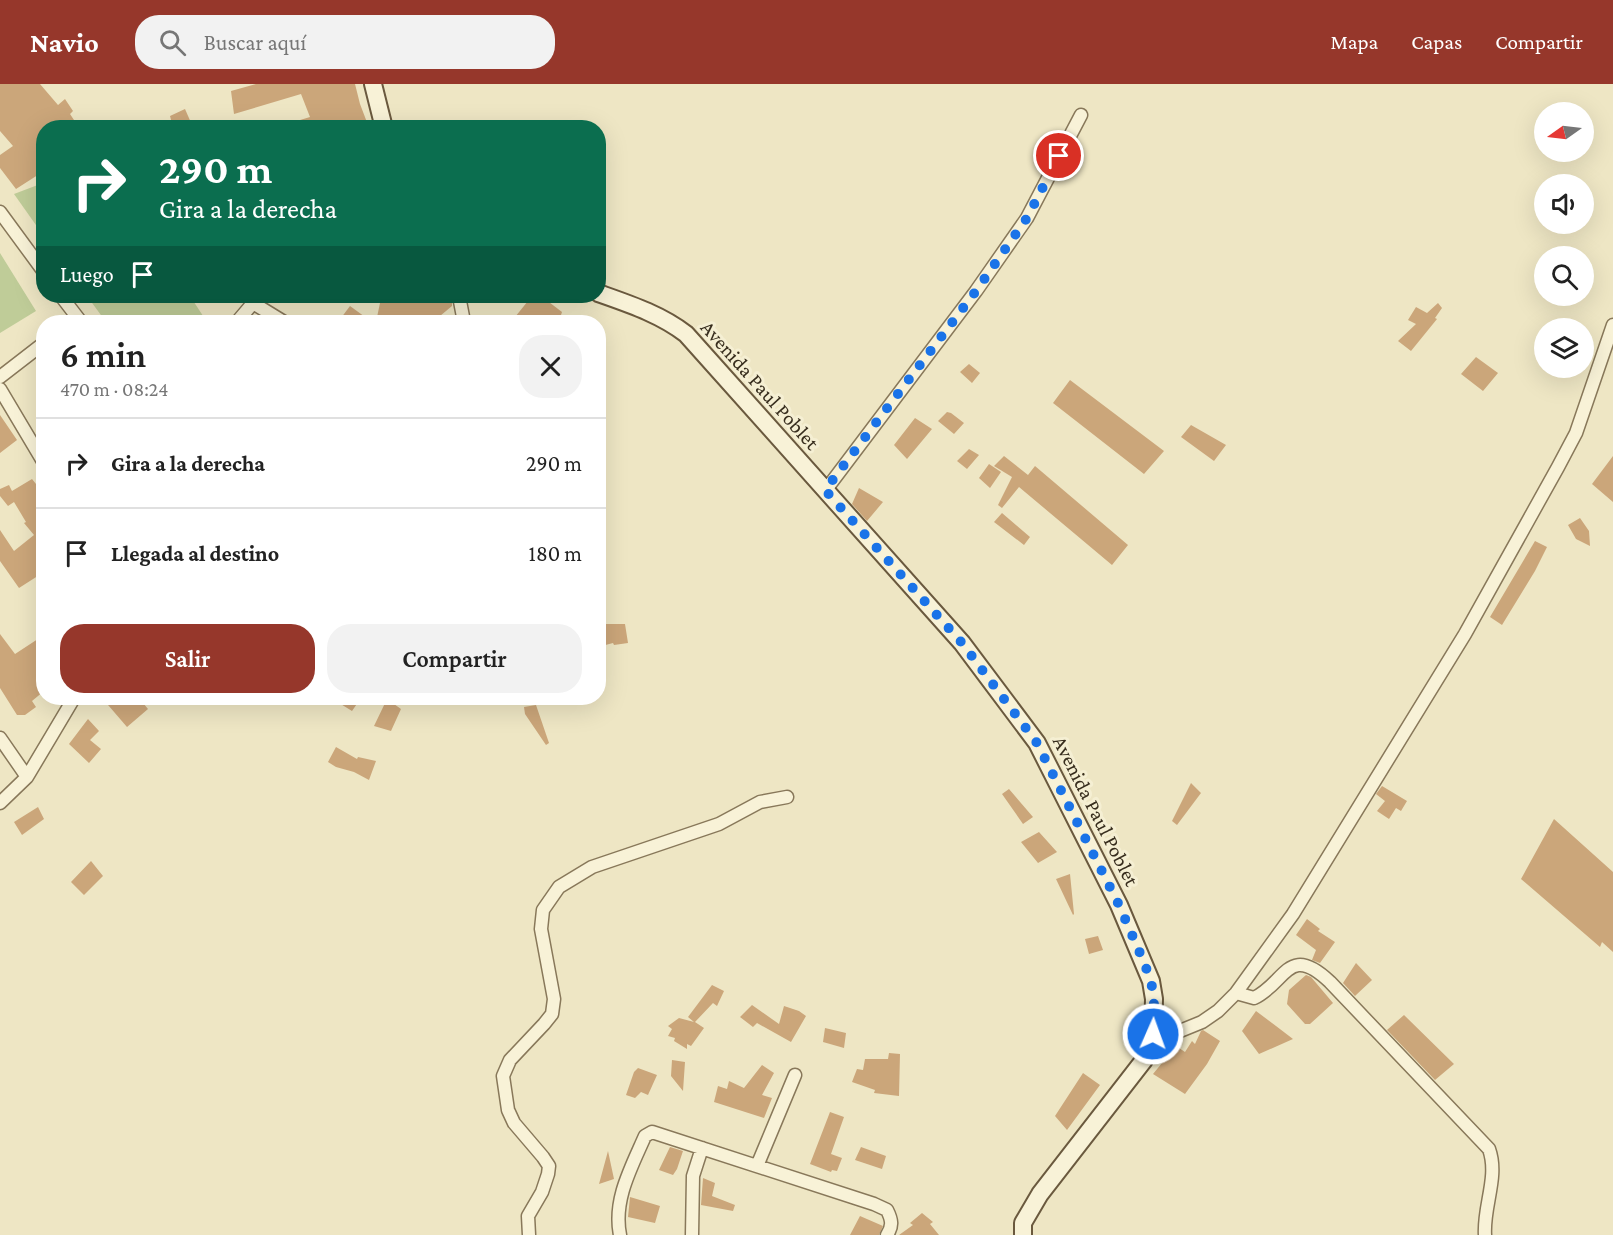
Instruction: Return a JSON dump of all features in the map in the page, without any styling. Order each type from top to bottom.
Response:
[{"type":"main road","points":[[373,84],[382,120]]},
{"type":"main road","name":"Avenida Paul Poblet","points":[[606,296],[654,314],[686,334],[962,643],[1037,743],[1119,905],[1151,981],[1154,999],[1153,1034],[1144,1060],[1132,1077],[1040,1194],[1023,1223],[1023,1235]]},
{"type":"street","points":[[825,490],[976,291],[1027,218],[1081,115]]},
{"type":"street","points":[[0,212],[36,261]]},
{"type":"street","points":[[259,303],[275,315]]},
{"type":"street","points":[[1153,1034],[1175,1033],[1202,1022],[1218,1011],[1236,993],[1293,914],[1465,634],[1576,433],[1613,325]]},
{"type":"street","points":[[0,377],[36,349]]},
{"type":"street","points":[[0,389],[36,450]]},
{"type":"street","points":[[0,803],[27,777],[70,705]]},
{"type":"street","points":[[0,738],[27,777]]},
{"type":"street","points":[[529,1235],[528,1216],[542,1192],[549,1166],[514,1123],[508,1110],[503,1076],[510,1060],[552,1014],[554,999],[541,929],[543,910],[559,887],[592,867],[719,824],[760,802],[787,797]]},
{"type":"street","points":[[1236,993],[1254,998],[1263,994],[1282,974],[1296,966],[1314,969],[1330,982],[1488,1149],[1492,1159],[1492,1177],[1485,1235]]},
{"type":"street","points":[[758,1166],[795,1075]]},
{"type":"street","points":[[620,1235],[618,1210],[622,1187],[645,1136],[652,1132],[887,1210],[892,1220],[891,1229],[887,1235]]},
{"type":"street","points":[[692,1235],[693,1176],[702,1148]]},
{"type":"green space","points":[[36,186],[36,225],[14,194]]},
{"type":"green space","points":[[0,253],[36,311],[0,333]]},
{"type":"green space","points":[[92,303],[195,303],[202,315],[101,315]]},
{"type":"building","points":[[0,84],[40,84],[58,105],[65,99],[73,111],[70,114],[74,120],[36,120],[36,176],[16,189],[0,168],[0,155],[13,146],[0,131]]},
{"type":"building","points":[[256,84],[355,84],[366,120],[300,120],[310,117],[301,94],[234,114],[231,91]]},
{"type":"building","points":[[185,109],[190,120],[171,120],[170,116]]},
{"type":"building","points":[[380,303],[452,303],[452,306],[441,315],[377,315]]},
{"type":"building","points":[[526,303],[550,303],[562,312],[561,315],[517,315]]},
{"type":"building","points":[[1438,303],[1442,308],[1435,318],[1437,319],[1411,351],[1398,341],[1416,324],[1408,320],[1416,307],[1427,313]]},
{"type":"building","points":[[350,306],[362,315],[343,315]]},
{"type":"building","points":[[1476,357],[1498,373],[1483,391],[1461,374]]},
{"type":"building","points":[[969,364],[980,373],[972,383],[960,372]]},
{"type":"building","points":[[1070,380],[1164,451],[1144,474],[1053,403]]},
{"type":"building","points":[[947,412],[964,423],[954,434],[938,421]]},
{"type":"building","points":[[0,415],[17,440],[0,453]]},
{"type":"building","points":[[915,418],[932,429],[907,459],[894,445]]},
{"type":"building","points":[[1191,425],[1226,445],[1214,461],[1181,437]]},
{"type":"building","points":[[969,449],[979,455],[967,469],[957,461]]},
{"type":"building","points":[[1004,456],[1028,475],[1035,466],[1128,545],[1112,565],[1019,487],[1002,508],[998,505],[1012,477],[994,466]]},
{"type":"building","points":[[1613,456],[1613,502],[1592,484]]},
{"type":"building","points":[[989,464],[1001,472],[990,488],[979,478]]},
{"type":"building","points":[[32,479],[36,484],[36,577],[19,588],[0,561],[0,530],[14,551],[34,535],[24,523],[26,522],[14,502],[8,506],[0,496],[0,489],[9,485],[12,491]]},
{"type":"building","points":[[859,488],[883,502],[867,521],[852,504]]},
{"type":"building","points":[[1002,513],[1030,537],[1024,545],[994,522]]},
{"type":"building","points":[[1580,518],[1589,531],[1590,546],[1576,539],[1568,525]]},
{"type":"building","points":[[1535,541],[1547,547],[1502,625],[1490,617]]},
{"type":"building","points":[[606,624],[625,624],[628,643],[614,645],[613,643],[606,645]]},
{"type":"building","points":[[0,634],[15,654],[36,640],[36,698],[32,701],[36,707],[25,715],[17,715],[0,688]]},
{"type":"building","points":[[108,705],[145,705],[148,709],[127,727]]},
{"type":"building","points":[[342,705],[356,705],[352,711]]},
{"type":"building","points":[[384,705],[395,705],[401,709],[391,731],[374,726]]},
{"type":"building","points":[[536,705],[549,743],[546,745],[525,714],[524,707]]},
{"type":"building","points":[[88,719],[99,731],[90,740],[101,749],[89,763],[69,744]]},
{"type":"building","points":[[336,747],[357,759],[358,757],[376,761],[369,780],[328,762]]},
{"type":"building","points":[[1191,783],[1201,793],[1177,825],[1172,821]]},
{"type":"building","points":[[1382,786],[1407,801],[1401,811],[1396,808],[1389,819],[1377,811],[1385,801],[1376,794]]},
{"type":"building","points":[[1009,789],[1033,817],[1023,824],[1002,794]]},
{"type":"building","points":[[38,807],[44,819],[22,835],[14,822]]},
{"type":"building","points":[[1554,819],[1613,872],[1613,952],[1602,942],[1600,947],[1521,879]]},
{"type":"building","points":[[1039,832],[1057,852],[1038,863],[1021,842]]},
{"type":"building","points":[[91,861],[103,876],[84,895],[71,882]]},
{"type":"building","points":[[1070,874],[1074,914],[1073,915],[1056,879]]},
{"type":"building","points":[[1307,919],[1320,929],[1318,931],[1335,942],[1320,963],[1312,960],[1316,950],[1296,935]]},
{"type":"building","points":[[1098,936],[1103,950],[1089,954],[1085,939]]},
{"type":"building","points":[[1356,963],[1372,980],[1355,996],[1343,983]]},
{"type":"building","points":[[1306,975],[1311,977],[1333,1003],[1310,1024],[1305,1024],[1287,1004],[1289,990]]},
{"type":"building","points":[[712,985],[724,991],[717,1006],[713,1003],[695,1022],[704,1028],[691,1046],[687,1044],[687,1049],[674,1041],[675,1038],[668,1036],[672,1029],[668,1026],[679,1018],[694,1022],[688,1017]]},
{"type":"building","points":[[752,1005],[779,1024],[784,1006],[806,1016],[791,1042],[757,1023],[753,1027],[740,1017]]},
{"type":"building","points":[[1256,1011],[1293,1039],[1259,1054],[1242,1031]]},
{"type":"building","points":[[1404,1015],[1454,1064],[1435,1080],[1387,1030]]},
{"type":"building","points":[[825,1028],[846,1033],[844,1048],[823,1042]]},
{"type":"building","points":[[1203,1030],[1220,1041],[1207,1064],[1185,1094],[1153,1074],[1176,1046],[1185,1052],[1192,1041],[1195,1044]]},
{"type":"building","points":[[889,1053],[900,1054],[899,1096],[874,1093],[875,1090],[852,1082],[857,1069],[863,1070],[865,1059],[888,1059]]},
{"type":"building","points":[[672,1060],[685,1062],[683,1091],[671,1076]]},
{"type":"building","points":[[762,1065],[774,1073],[762,1095],[772,1098],[764,1118],[714,1102],[718,1086],[727,1089],[729,1081],[744,1088]]},
{"type":"building","points":[[638,1068],[657,1075],[648,1095],[641,1092],[635,1098],[626,1095],[634,1072]]},
{"type":"building","points":[[1083,1073],[1100,1085],[1067,1130],[1055,1116]]},
{"type":"building","points":[[830,1112],[844,1117],[831,1154],[842,1158],[837,1171],[832,1170],[831,1172],[810,1164]]},
{"type":"building","points":[[670,1147],[683,1151],[673,1175],[659,1170]]},
{"type":"building","points":[[861,1147],[886,1156],[882,1169],[855,1160]]},
{"type":"building","points":[[608,1151],[614,1179],[599,1184]]},
{"type":"building","points":[[703,1178],[715,1183],[712,1196],[735,1205],[733,1211],[701,1205]]},
{"type":"building","points":[[630,1197],[660,1206],[655,1223],[628,1217]]},
{"type":"building","points":[[922,1213],[933,1222],[930,1224],[939,1235],[899,1235],[913,1225],[910,1223]]},
{"type":"building","points":[[860,1216],[883,1226],[879,1235],[850,1235]]},
{"type":"route","points":[[1059,156],[1027,218],[976,291],[825,490],[962,643],[1037,743],[1119,905],[1143,960],[1151,981],[1154,999],[1153,1034]]}]
